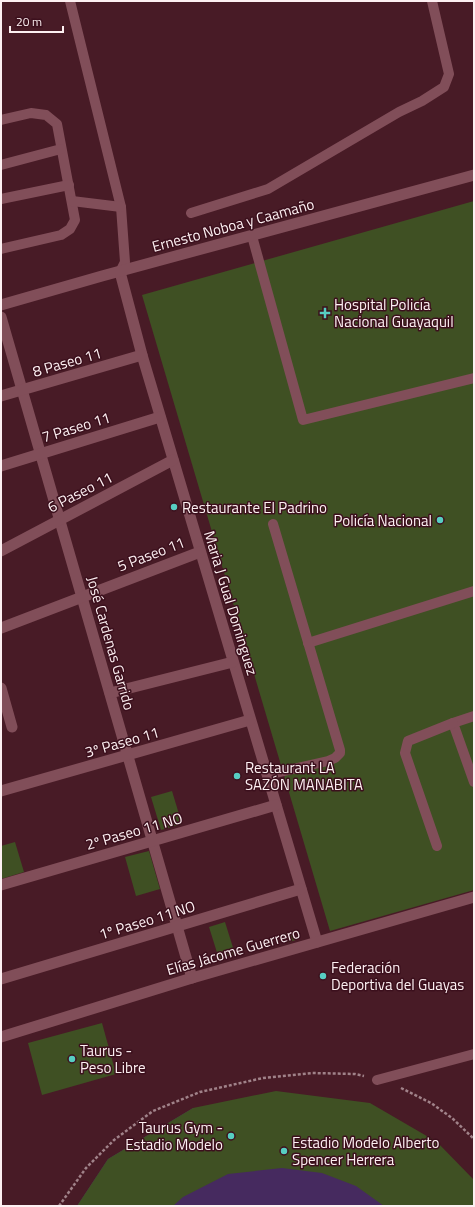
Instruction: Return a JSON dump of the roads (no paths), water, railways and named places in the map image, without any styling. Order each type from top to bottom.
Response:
[{"type":"street","name":"Ernesto Noboa y Caamaño","points":[[1,305],[474,175]]},
{"type":"street","name":"Maria J Gual Dominguez","points":[[120,272],[142,356],[317,942]]},
{"type":"street","name":"José Cardenas Garrido","points":[[1,317],[192,978]]},
{"type":"street","name":"8 Paseo 11","points":[[1,396],[142,356]]},
{"type":"street","name":"7 Paseo 11","points":[[1,466],[160,417]]},
{"type":"street","name":"6 Paseo 11","points":[[1,550],[173,460]]},
{"type":"street","name":"5 Paseo 11","points":[[1,628],[200,552]]},
{"type":"street","points":[[110,693],[234,662]]},
{"type":"street","points":[[1,688],[12,727]]},
{"type":"street","name":"3º Paseo 11","points":[[1,791],[250,720]]},
{"type":"street","name":"2º Paseo 11 NO","points":[[1,885],[276,805]]},
{"type":"street","name":"1º Paseo 11 NO","points":[[1,979],[301,889]]},
{"type":"street","name":"Elías Jácome Guerrero","points":[[1,1037],[192,978],[474,897]]},
{"type":"lane","points":[[70,1],[121,207],[125,262],[120,272]]},
{"type":"lane","points":[[191,213],[268,189],[444,87],[449,74],[432,1]]},
{"type":"lane","points":[[1,120],[30,113],[46,115],[57,124],[75,220],[70,229],[61,235],[1,249]]},
{"type":"lane","points":[[1,165],[61,149]]},
{"type":"lane","points":[[1,199],[69,185]]},
{"type":"lane","points":[[72,201],[121,207]]},
{"type":"lane","points":[[252,236],[303,420],[474,378]]},
{"type":"lane","points":[[267,775],[328,761],[335,758],[340,753],[273,524]]},
{"type":"lane","points":[[308,643],[474,591]]},
{"type":"lane","points":[[437,846],[405,753],[408,742],[474,716]]},
{"type":"lane","points":[[453,723],[474,782]]},
{"type":"lane","points":[[377,1080],[474,1054]]},
{"type":"place","name":"Hospital Policía Nacional Guayaquil","points":[[325,313]]},
{"type":"place","name":"Restaurante El Padrino","points":[[174,507]]},
{"type":"place","name":"Policía Nacional","points":[[440,520]]},
{"type":"place","name":"Restaurant LA SAZÓN MANABITA","points":[[237,776]]},
{"type":"place","name":"Federación Deportiva del Guayas","points":[[323,976]]},
{"type":"place","name":"Taurus - Peso Libre","points":[[72,1059]]},
{"type":"place","name":"Taurus Gym - Estadio Modelo","points":[[231,1136]]},
{"type":"place","name":"Estadio Modelo Alberto Spencer Herrera","points":[[284,1151]]}]
